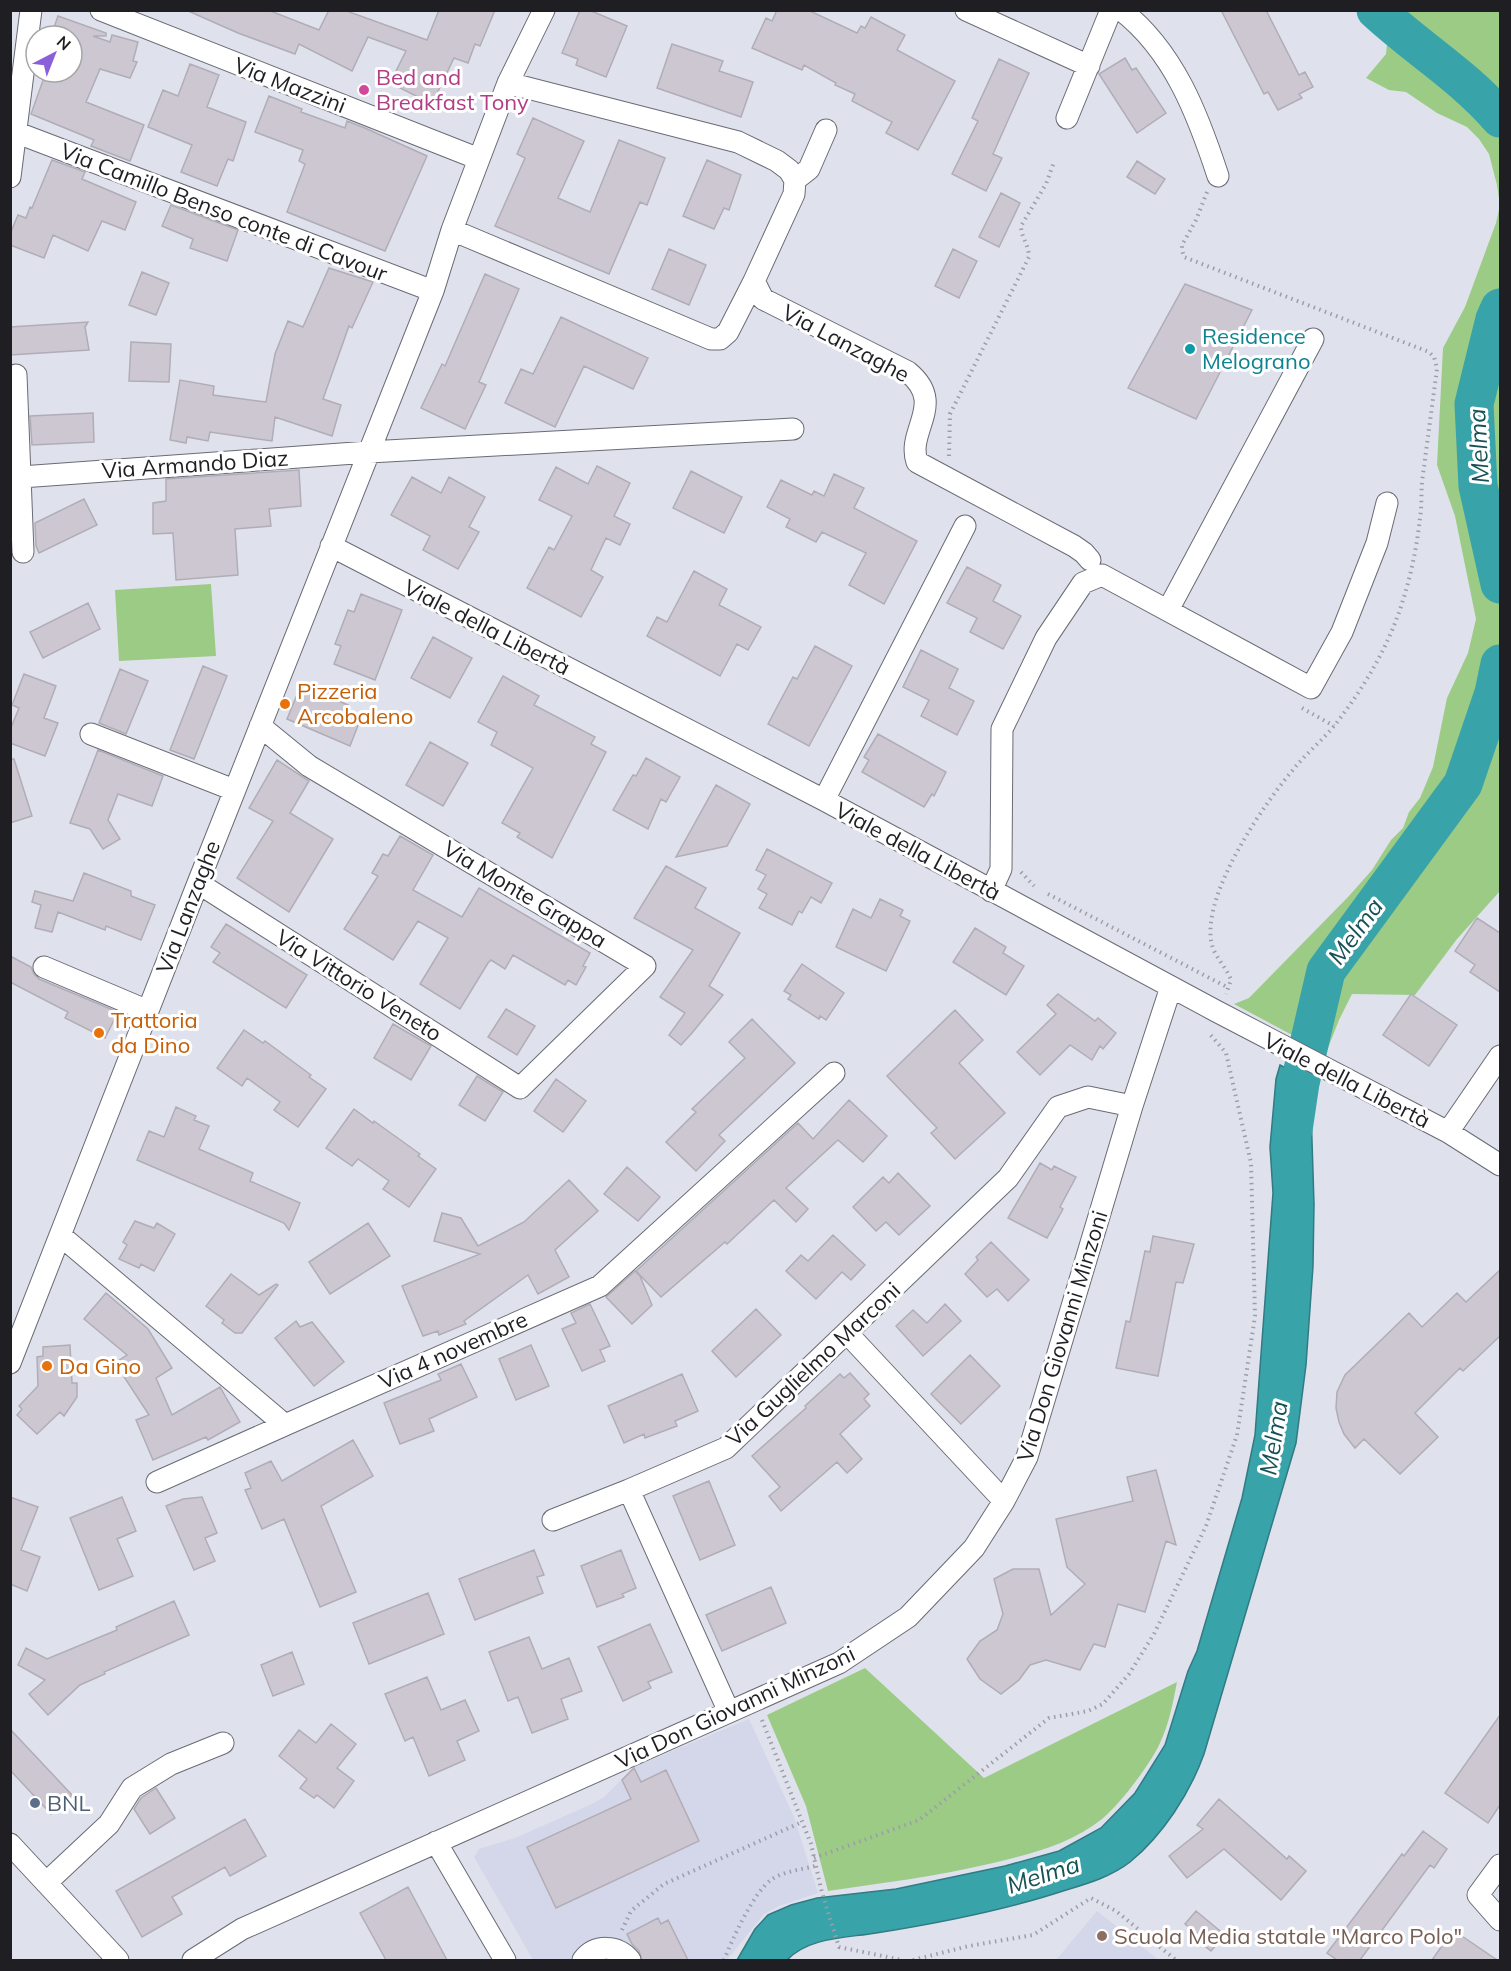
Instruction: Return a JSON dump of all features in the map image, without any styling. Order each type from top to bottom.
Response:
[{"type":"street","points":[[10,177],[31,10]]},
{"type":"street","name":"Via Mazzini","points":[[101,10],[479,159]]},
{"type":"street","name":"Via Lanzaghe","points":[[10,1363],[234,790],[433,291],[452,230],[508,83],[544,10]]},
{"type":"street","points":[[966,10],[1089,66]]},
{"type":"street","points":[[1067,118],[1111,10]]},
{"type":"street","points":[[1121,10],[1152,40],[1181,83],[1194,108],[1218,176]]},
{"type":"street","points":[[452,230],[711,339],[720,339],[728,332],[794,194],[795,180],[789,170],[777,161],[738,142],[508,83]]},
{"type":"street","points":[[795,180],[809,169],[826,130]]},
{"type":"street","name":"Via Camillo Benso conte di Cavour","points":[[15,132],[433,291]]},
{"type":"street","name":"Via Lanzaghe","points":[[754,281],[764,299],[914,377],[920,386],[925,406],[925,416],[914,448],[917,462],[1074,546],[1084,553],[1096,567],[1168,610],[1311,688],[1342,632],[1377,543],[1387,503]]},
{"type":"street","points":[[1168,610],[1313,339]]},
{"type":"street","points":[[16,375],[23,552]]},
{"type":"street","points":[[369,452],[793,429]]},
{"type":"street","name":"Via Armando Diaz","points":[[21,477],[369,452]]},
{"type":"street","points":[[824,800],[965,526]]},
{"type":"street","name":"Viale della Libertà","points":[[331,546],[824,800],[1277,1044],[1448,1132],[1500,1165]]},
{"type":"street","points":[[991,891],[1001,869],[999,840],[1002,729],[1046,638],[1096,567]]},
{"type":"street","name":"Via Monte Grappa","points":[[260,726],[309,766],[645,966],[520,1088]]},
{"type":"street","points":[[92,734],[234,790]]},
{"type":"street","name":"Via Vittorio Veneto","points":[[198,883],[520,1088]]},
{"type":"street","points":[[44,967],[148,1011]]},
{"type":"street","name":"Via Don Giovanni Minzoni","points":[[193,1960],[242,1929],[839,1663],[908,1617],[974,1548],[1004,1501],[1027,1457],[1132,1106],[1171,987]]},
{"type":"street","points":[[1448,1132],[1500,1056]]},
{"type":"street","name":"Via 4 novembre","points":[[157,1482],[600,1286],[834,1073]]},
{"type":"street","name":"Via Guglielmo Marconi","points":[[553,1520],[726,1448],[1008,1178],[1058,1107],[1088,1097],[1132,1106]]},
{"type":"street","points":[[61,1236],[285,1425]]},
{"type":"street","points":[[847,1333],[1004,1501]]},
{"type":"street","points":[[629,1490],[729,1712]]},
{"type":"street","points":[[46,1883],[109,1824],[132,1788],[171,1764],[223,1743]]},
{"type":"street","points":[[436,1842],[504,1960]]},
{"type":"street","points":[[10,1844],[118,1960]]},
{"type":"street","points":[[1500,1865],[1478,1895],[1500,1920]]},
{"type":"street","points":[[583,1960],[594,1951],[603,1948],[620,1952],[630,1960]]},
{"type":"path","points":[[950,460],[950,414],[1029,256],[1029,249],[1021,232],[1021,226],[1046,184],[1054,162]]},
{"type":"path","points":[[1019,867],[1032,886],[1229,988]]},
{"type":"path","points":[[761,1716],[811,1844],[822,1893],[839,1947],[902,1960]]},
{"type":"path","points":[[612,1949],[632,1911],[664,1884],[802,1822]]},
{"type":"path","points":[[724,1960],[755,1898],[770,1881],[782,1875],[815,1866]]},
{"type":"path","points":[[913,1960],[969,1946],[1033,1935],[1091,1898],[1116,1911],[1176,1960]]},
{"type":"shaded area","points":[[749,1719],[794,1817],[818,1893],[779,1906],[764,1914],[727,1960],[533,1960],[474,1857],[479,1849],[515,1838],[592,1804],[604,1797],[634,1767]]},
{"type":"shaded area","name":"Scuola Media statale \"Marco Polo\"","points":[[1097,1911],[1159,1960],[1056,1960]]},
{"type":"green space","points":[[1366,11],[1500,11],[1500,205],[1489,154],[1467,127],[1437,113],[1406,92],[1389,90],[1366,78],[1386,54],[1388,34]]},
{"type":"green space","points":[[1500,205],[1500,891],[1457,939],[1415,995],[1352,994],[1326,1053],[1234,1004],[1249,998],[1372,870],[1391,840],[1403,828],[1409,812],[1420,798],[1433,767],[1447,698],[1468,653],[1476,619],[1455,516],[1437,465],[1443,348],[1465,307],[1496,223]]},
{"type":"green space","points":[[211,584],[216,656],[119,661],[115,590]]},
{"type":"green space","points":[[865,1668],[984,1778],[1177,1682],[1168,1721],[1155,1752],[1126,1794],[1090,1828],[1064,1842],[1007,1860],[973,1868],[828,1891],[806,1806],[767,1715]]},
{"type":"water","points":[[1280,1065],[1317,1085],[1311,1109],[1313,1266],[1306,1365],[1296,1443],[1204,1754],[1183,1798],[1154,1839],[1130,1862],[1107,1876],[1089,1883],[1017,1905],[970,1916],[828,1940],[806,1947],[787,1960],[737,1960],[755,1929],[768,1915],[791,1905],[817,1898],[896,1889],[1005,1866],[1059,1851],[1101,1828],[1135,1793],[1165,1745],[1188,1671],[1197,1651],[1242,1498],[1255,1435],[1273,1193],[1270,1147],[1276,1079]]},
{"type":"building","points":[[186,10],[268,10],[319,30],[329,10],[344,10],[427,40],[439,10],[495,10],[480,46],[475,44],[468,63],[454,58],[432,104],[390,83],[406,51],[368,37],[352,71],[299,44],[295,54],[238,33]]},
{"type":"building","points":[[580,10],[589,10],[627,26],[606,77],[576,65],[578,59],[562,53]]},
{"type":"building","points":[[777,10],[808,10],[857,33],[861,26],[865,28],[871,17],[905,35],[897,50],[955,81],[918,150],[886,133],[892,122],[852,101],[855,94],[835,85],[836,83],[804,65],[802,70],[752,48],[766,18],[772,21]]},
{"type":"building","points":[[1221,10],[1266,10],[1299,75],[1305,72],[1313,87],[1299,94],[1302,98],[1278,110],[1268,92],[1264,94]]},
{"type":"building","points":[[58,16],[81,24],[55,24]]},
{"type":"building","points":[[84,25],[106,33],[106,36],[93,36],[110,42],[112,35],[138,42],[133,61],[137,62],[130,78],[100,69],[86,102],[144,125],[130,161],[91,146],[94,140],[31,114],[42,84],[84,84]]},
{"type":"building","points":[[672,44],[723,61],[719,71],[753,82],[741,117],[657,88]]},
{"type":"building","points":[[1125,58],[1132,70],[1136,68],[1166,113],[1137,133],[1099,74]]},
{"type":"building","points":[[999,59],[1029,73],[993,154],[1002,158],[986,191],[952,174],[978,121],[972,118]]},
{"type":"building","points":[[190,64],[219,75],[207,107],[246,122],[233,161],[228,159],[217,186],[181,172],[192,145],[148,127],[163,90],[178,96]]},
{"type":"building","points":[[269,96],[302,109],[301,112],[345,128],[347,121],[427,156],[385,251],[287,212],[305,164],[299,161],[303,150],[255,132]]},
{"type":"building","points":[[533,118],[584,141],[558,198],[590,212],[619,140],[665,158],[647,205],[640,202],[609,274],[495,226],[525,158],[517,154]]},
{"type":"building","points":[[52,160],[85,172],[82,179],[136,202],[125,230],[102,221],[88,251],[53,235],[44,258],[10,245],[10,234],[18,215],[26,218]]},
{"type":"building","points":[[707,160],[741,175],[729,210],[724,208],[714,229],[683,216]]},
{"type":"building","points":[[1137,161],[1165,179],[1155,194],[1127,177]]},
{"type":"building","points":[[1001,193],[1020,203],[999,247],[979,237]]},
{"type":"building","points":[[171,205],[238,230],[227,261],[190,248],[193,239],[162,226]]},
{"type":"building","points":[[669,249],[706,265],[689,305],[652,289]]},
{"type":"building","points":[[953,249],[977,261],[959,298],[935,286]]},
{"type":"building","points":[[329,268],[373,282],[352,328],[349,326],[323,399],[341,405],[332,436],[275,417],[272,441],[210,432],[208,441],[187,437],[186,443],[170,440],[180,380],[214,386],[213,395],[266,402],[275,354],[288,321],[303,327]]},
{"type":"building","points":[[142,272],[169,283],[156,315],[129,305]]},
{"type":"building","points":[[485,274],[519,289],[479,382],[486,385],[465,429],[421,408],[442,364],[445,366]]},
{"type":"building","name":"Residence Melograno","points":[[1185,284],[1252,310],[1196,419],[1128,388]]},
{"type":"building","points":[[561,317],[648,358],[633,389],[584,366],[555,427],[505,403],[521,369],[533,374]]},
{"type":"building","points":[[88,322],[85,327],[89,350],[10,355],[10,327]]},
{"type":"building","points":[[131,342],[171,344],[169,382],[129,381]]},
{"type":"building","points":[[93,413],[94,442],[32,445],[30,416]]},
{"type":"building","points":[[597,466],[630,483],[614,516],[630,524],[620,545],[606,538],[591,570],[603,577],[581,617],[527,588],[549,547],[554,550],[572,516],[539,500],[556,467],[588,484]]},
{"type":"building","points":[[299,470],[301,506],[269,509],[271,526],[235,529],[238,575],[176,580],[173,533],[153,534],[153,503],[166,501],[166,479]]},
{"type":"building","points":[[691,471],[742,497],[724,533],[673,508]]},
{"type":"building","points":[[834,474],[864,488],[854,508],[917,541],[884,604],[849,585],[866,553],[822,532],[816,542],[786,527],[790,519],[767,507],[781,480],[812,495],[814,491],[824,496]]},
{"type":"building","points":[[412,477],[441,493],[449,477],[485,497],[469,527],[479,532],[458,569],[423,550],[430,536],[391,515]]},
{"type":"building","points":[[84,499],[97,525],[39,553],[36,546],[35,523]]},
{"type":"building","points":[[967,567],[1001,585],[993,601],[1021,616],[1003,649],[970,632],[977,618],[947,603]]},
{"type":"building","points":[[694,571],[727,589],[719,605],[761,627],[748,650],[737,644],[720,676],[647,636],[657,617],[667,622]]},
{"type":"building","points":[[361,594],[402,610],[375,680],[334,664],[341,646],[335,644],[348,610],[354,612]]},
{"type":"building","points":[[88,603],[100,629],[43,658],[30,632]]},
{"type":"building","points":[[433,637],[472,658],[450,698],[411,678]]},
{"type":"building","points":[[815,646],[852,666],[809,746],[768,724],[793,677],[797,679]]},
{"type":"building","points":[[921,650],[958,669],[949,688],[974,701],[957,735],[921,716],[929,700],[903,687]]},
{"type":"building","points":[[203,666],[227,676],[194,759],[170,750]]},
{"type":"building","points":[[120,669],[148,681],[126,734],[99,723]]},
{"type":"building","points":[[24,674],[56,686],[44,718],[58,723],[45,756],[10,743],[10,730],[19,708],[12,705]]},
{"type":"building","points":[[503,676],[539,696],[534,705],[595,737],[591,744],[606,752],[552,858],[517,837],[520,833],[502,823],[533,768],[491,745],[497,732],[478,722]]},
{"type":"building","points":[[301,685],[348,705],[345,711],[361,718],[350,746],[287,719]]},
{"type":"building","points":[[878,734],[946,772],[934,796],[932,794],[924,807],[862,772],[869,760],[864,757]]},
{"type":"building","points":[[430,742],[468,763],[443,806],[406,785]]},
{"type":"building","points":[[98,750],[163,776],[152,806],[118,794],[108,820],[120,839],[103,849],[90,829],[70,823]]},
{"type":"building","points":[[646,758],[680,777],[666,802],[661,799],[648,829],[613,810],[633,775],[636,776]]},
{"type":"building","points":[[10,759],[14,759],[32,816],[10,823]]},
{"type":"building","points":[[277,760],[309,781],[290,813],[333,839],[289,912],[237,878],[273,821],[249,808]]},
{"type":"building","points":[[716,785],[750,804],[727,846],[676,857]]},
{"type":"building","points":[[400,836],[433,855],[413,890],[462,917],[479,888],[590,953],[583,966],[586,967],[576,985],[568,980],[565,985],[513,955],[505,969],[491,960],[488,963],[460,1009],[420,984],[448,938],[418,921],[393,960],[344,929],[378,876],[372,873],[383,854],[388,856]]},
{"type":"building","points":[[767,849],[832,883],[821,903],[811,897],[802,913],[799,911],[792,925],[759,908],[767,894],[758,889],[766,875],[756,870]]},
{"type":"building","points":[[666,866],[706,888],[695,908],[740,933],[709,986],[723,995],[681,1045],[669,1035],[685,1013],[660,997],[693,950],[634,918]]},
{"type":"building","points":[[84,873],[131,891],[131,896],[155,905],[141,940],[106,926],[105,930],[58,912],[52,932],[35,928],[41,905],[32,902],[35,891],[73,901]]},
{"type":"building","points":[[880,899],[903,910],[900,916],[910,921],[886,971],[836,947],[853,909],[871,918]]},
{"type":"building","points":[[1477,918],[1500,933],[1500,992],[1470,972],[1475,965],[1455,951]]},
{"type":"building","points":[[226,924],[307,975],[286,1008],[213,962],[220,953],[211,947]]},
{"type":"building","points":[[975,928],[1006,947],[1003,953],[1024,966],[1006,995],[953,962]]},
{"type":"building","points":[[10,956],[31,967],[39,979],[118,1012],[105,1038],[65,1018],[68,1012],[10,982]]},
{"type":"building","points":[[802,964],[844,993],[826,1020],[820,1016],[819,1019],[788,999],[791,995],[784,991]]},
{"type":"building","points":[[1058,994],[1095,1021],[1098,1018],[1116,1033],[1103,1049],[1100,1046],[1092,1060],[1070,1045],[1040,1075],[1017,1052],[1056,1014],[1047,1005]]},
{"type":"building","points":[[1411,994],[1457,1025],[1429,1066],[1383,1035]]},
{"type":"building","points":[[506,1009],[535,1026],[517,1055],[488,1037]]},
{"type":"building","points":[[955,1010],[983,1040],[959,1063],[1005,1113],[955,1159],[931,1133],[937,1128],[887,1076]]},
{"type":"building","points":[[752,1019],[795,1063],[719,1135],[725,1141],[696,1171],[666,1142],[696,1112],[692,1109],[745,1058],[729,1042]]},
{"type":"building","points":[[393,1024],[431,1046],[411,1080],[374,1058]]},
{"type":"building","points":[[244,1030],[263,1043],[265,1041],[326,1089],[298,1127],[274,1110],[280,1102],[247,1078],[242,1086],[217,1068]]},
{"type":"building","points":[[477,1076],[503,1092],[485,1121],[459,1105]]},
{"type":"building","points":[[556,1079],[586,1101],[563,1132],[534,1111]]},
{"type":"building","points":[[849,1100],[887,1136],[863,1162],[838,1140],[786,1188],[808,1209],[796,1222],[774,1200],[727,1244],[725,1242],[661,1297],[636,1271],[798,1123],[813,1139]]},
{"type":"building","points":[[176,1107],[196,1116],[194,1120],[209,1126],[199,1149],[253,1173],[250,1181],[300,1203],[289,1230],[284,1223],[137,1160],[149,1131],[164,1137]]},
{"type":"building","points":[[354,1109],[420,1154],[418,1156],[436,1169],[409,1207],[383,1189],[389,1181],[358,1159],[352,1166],[326,1148]]},
{"type":"building","points":[[1040,1163],[1052,1170],[1054,1166],[1076,1177],[1060,1207],[1063,1209],[1047,1238],[1008,1218]]},
{"type":"building","points":[[627,1167],[660,1197],[638,1221],[604,1194]]},
{"type":"building","points":[[898,1173],[930,1206],[899,1235],[886,1222],[876,1231],[853,1207],[883,1177],[889,1183]]},
{"type":"building","points":[[569,1180],[598,1211],[555,1250],[569,1277],[538,1294],[528,1275],[464,1321],[466,1324],[439,1335],[438,1331],[423,1336],[402,1286],[480,1254],[434,1241],[442,1213],[461,1218],[478,1246],[524,1222]]},
{"type":"building","points":[[135,1221],[154,1228],[157,1223],[175,1234],[154,1271],[141,1264],[139,1268],[119,1259],[127,1245],[123,1242]]},
{"type":"building","points":[[368,1223],[390,1256],[330,1294],[309,1262]]},
{"type":"building","points":[[833,1235],[865,1265],[851,1280],[842,1272],[816,1299],[786,1271],[801,1255],[808,1261]]},
{"type":"building","points":[[1153,1236],[1194,1244],[1183,1283],[1176,1282],[1158,1376],[1116,1368],[1126,1321],[1130,1322],[1145,1251],[1150,1252]]},
{"type":"building","points":[[991,1242],[1029,1280],[1008,1301],[997,1289],[987,1297],[965,1274],[978,1260],[976,1257]]},
{"type":"building","points":[[1500,1270],[1500,1336],[1463,1371],[1460,1368],[1415,1413],[1438,1437],[1400,1474],[1364,1439],[1355,1448],[1344,1434],[1336,1408],[1337,1392],[1345,1375],[1409,1313],[1422,1327],[1457,1293],[1466,1302]]},
{"type":"building","points":[[635,1271],[640,1276],[652,1305],[632,1324],[606,1297]]},
{"type":"building","points":[[231,1274],[259,1295],[276,1284],[278,1285],[242,1333],[235,1333],[222,1323],[224,1320],[206,1306]]},
{"type":"building","points":[[106,1293],[148,1329],[172,1368],[156,1378],[172,1415],[220,1387],[240,1422],[208,1440],[206,1437],[153,1460],[136,1420],[149,1415],[115,1363],[127,1355],[84,1319]]},
{"type":"building","points":[[590,1304],[610,1346],[600,1350],[605,1361],[582,1371],[562,1329],[576,1323],[571,1313]]},
{"type":"building","points":[[945,1304],[961,1321],[923,1356],[896,1326],[913,1310],[927,1323]]},
{"type":"building","points":[[756,1309],[781,1335],[736,1377],[712,1351]]},
{"type":"building","points":[[296,1321],[300,1327],[312,1322],[344,1362],[314,1386],[275,1338]]},
{"type":"building","points":[[70,1345],[72,1383],[77,1383],[77,1397],[64,1416],[60,1412],[37,1434],[17,1415],[22,1409],[19,1406],[38,1386],[37,1357],[43,1356],[43,1347]]},
{"type":"building","points":[[531,1345],[549,1386],[516,1400],[499,1359]]},
{"type":"building","points":[[970,1355],[1000,1386],[961,1424],[931,1394]]},
{"type":"building","points":[[461,1364],[477,1397],[429,1419],[434,1431],[400,1444],[384,1403],[441,1380],[438,1374]]},
{"type":"building","points":[[850,1373],[869,1394],[864,1399],[870,1406],[840,1434],[862,1459],[847,1473],[837,1462],[781,1511],[769,1496],[780,1487],[752,1456],[840,1374],[844,1378]]},
{"type":"building","points":[[682,1374],[698,1411],[675,1421],[677,1426],[645,1438],[644,1434],[624,1443],[608,1406]]},
{"type":"building","points":[[353,1440],[373,1476],[321,1506],[356,1592],[320,1607],[284,1519],[262,1529],[245,1490],[251,1488],[245,1473],[271,1461],[282,1481]]},
{"type":"building","points":[[1156,1470],[1176,1545],[1166,1541],[1145,1612],[1118,1604],[1105,1647],[1094,1644],[1080,1670],[1046,1660],[1030,1665],[1019,1680],[1001,1694],[980,1679],[967,1659],[980,1641],[997,1630],[1003,1614],[994,1579],[1013,1569],[1039,1569],[1051,1615],[1085,1584],[1067,1567],[1056,1519],[1133,1501],[1127,1477]]},
{"type":"building","points":[[709,1481],[735,1545],[700,1560],[673,1496]]},
{"type":"building","points":[[10,1497],[38,1507],[21,1550],[40,1557],[27,1591],[10,1584]]},
{"type":"building","points":[[122,1497],[136,1531],[117,1539],[133,1576],[99,1590],[70,1518]]},
{"type":"building","points":[[202,1497],[217,1533],[205,1538],[215,1561],[194,1570],[166,1506],[183,1499]]},
{"type":"building","points":[[534,1550],[544,1575],[537,1577],[543,1593],[475,1620],[459,1579]]},
{"type":"building","points":[[621,1550],[636,1588],[622,1594],[624,1597],[597,1607],[581,1566]]},
{"type":"building","points":[[771,1587],[786,1623],[722,1651],[706,1615]]},
{"type":"building","points":[[428,1593],[444,1634],[369,1664],[353,1623]]},
{"type":"building","points":[[174,1601],[189,1635],[104,1672],[105,1674],[80,1685],[48,1715],[29,1694],[45,1680],[18,1665],[26,1648],[47,1659],[117,1630],[116,1627]]},
{"type":"building","points":[[650,1624],[672,1672],[648,1682],[651,1688],[623,1701],[598,1647]]},
{"type":"building","points":[[529,1637],[542,1669],[569,1658],[582,1691],[561,1699],[568,1719],[532,1733],[518,1697],[508,1701],[489,1652]]},
{"type":"building","points":[[292,1652],[304,1684],[273,1696],[261,1665]]},
{"type":"building","points":[[427,1677],[441,1710],[465,1700],[479,1731],[457,1741],[465,1760],[429,1776],[413,1737],[405,1741],[385,1694]]},
{"type":"building","points":[[1500,1715],[1500,1805],[1488,1823],[1445,1793]]},
{"type":"building","points":[[331,1724],[356,1744],[337,1768],[354,1781],[334,1808],[317,1795],[314,1798],[300,1788],[307,1779],[279,1756],[299,1730],[316,1743]]},
{"type":"building","points":[[10,1729],[72,1795],[51,1814],[10,1770]]},
{"type":"building","points":[[634,1768],[641,1782],[666,1770],[699,1841],[556,1908],[527,1847],[631,1799],[622,1780]]},
{"type":"building","points":[[156,1788],[175,1818],[150,1834],[134,1809],[141,1798]]},
{"type":"building","points":[[1219,1799],[1287,1859],[1289,1856],[1306,1871],[1281,1900],[1224,1849],[1187,1878],[1169,1856],[1203,1829],[1197,1825]]},
{"type":"building","points":[[245,1819],[266,1856],[230,1876],[225,1867],[172,1897],[182,1914],[142,1937],[116,1891]]},
{"type":"building","points":[[1423,1831],[1447,1849],[1434,1868],[1430,1865],[1360,1960],[1337,1960],[1327,1953],[1402,1854],[1404,1856]]},
{"type":"building","points":[[408,1887],[447,1960],[386,1960],[360,1913]]},
{"type":"building","points":[[1196,1911],[1225,1935],[1211,1951],[1197,1940],[1199,1936],[1185,1924]]},
{"type":"building","points":[[658,1918],[661,1924],[668,1920],[688,1960],[642,1960],[639,1951],[627,1934]]},
{"type":"building","points":[[1453,1930],[1497,1960],[1432,1960]]},
{"type":"waterway","name":"Melma","points":[[1376,10],[1456,75],[1500,118]]},
{"type":"waterway","name":"Melma","points":[[1500,308],[1495,319],[1474,404],[1478,486],[1500,584]]},
{"type":"waterway","name":"Melma","points":[[1293,1130],[1300,1083],[1326,971],[1463,784],[1494,693],[1500,664]]},
{"type":"place","name":"Bed and Breakfast Tony","points":[[364,90]]},
{"type":"place","name":"Residence Melograno","points":[[1190,349]]},
{"type":"place","name":"Pizzeria Arcobaleno","points":[[285,704]]},
{"type":"place","name":"Trattoria da Dino","points":[[99,1033]]},
{"type":"place","name":"Da Gino","points":[[47,1366]]},
{"type":"place","name":"BNL","points":[[35,1803]]},
{"type":"place","name":"Scuola Media statale \"Marco Polo\"","points":[[1102,1936]]}]
